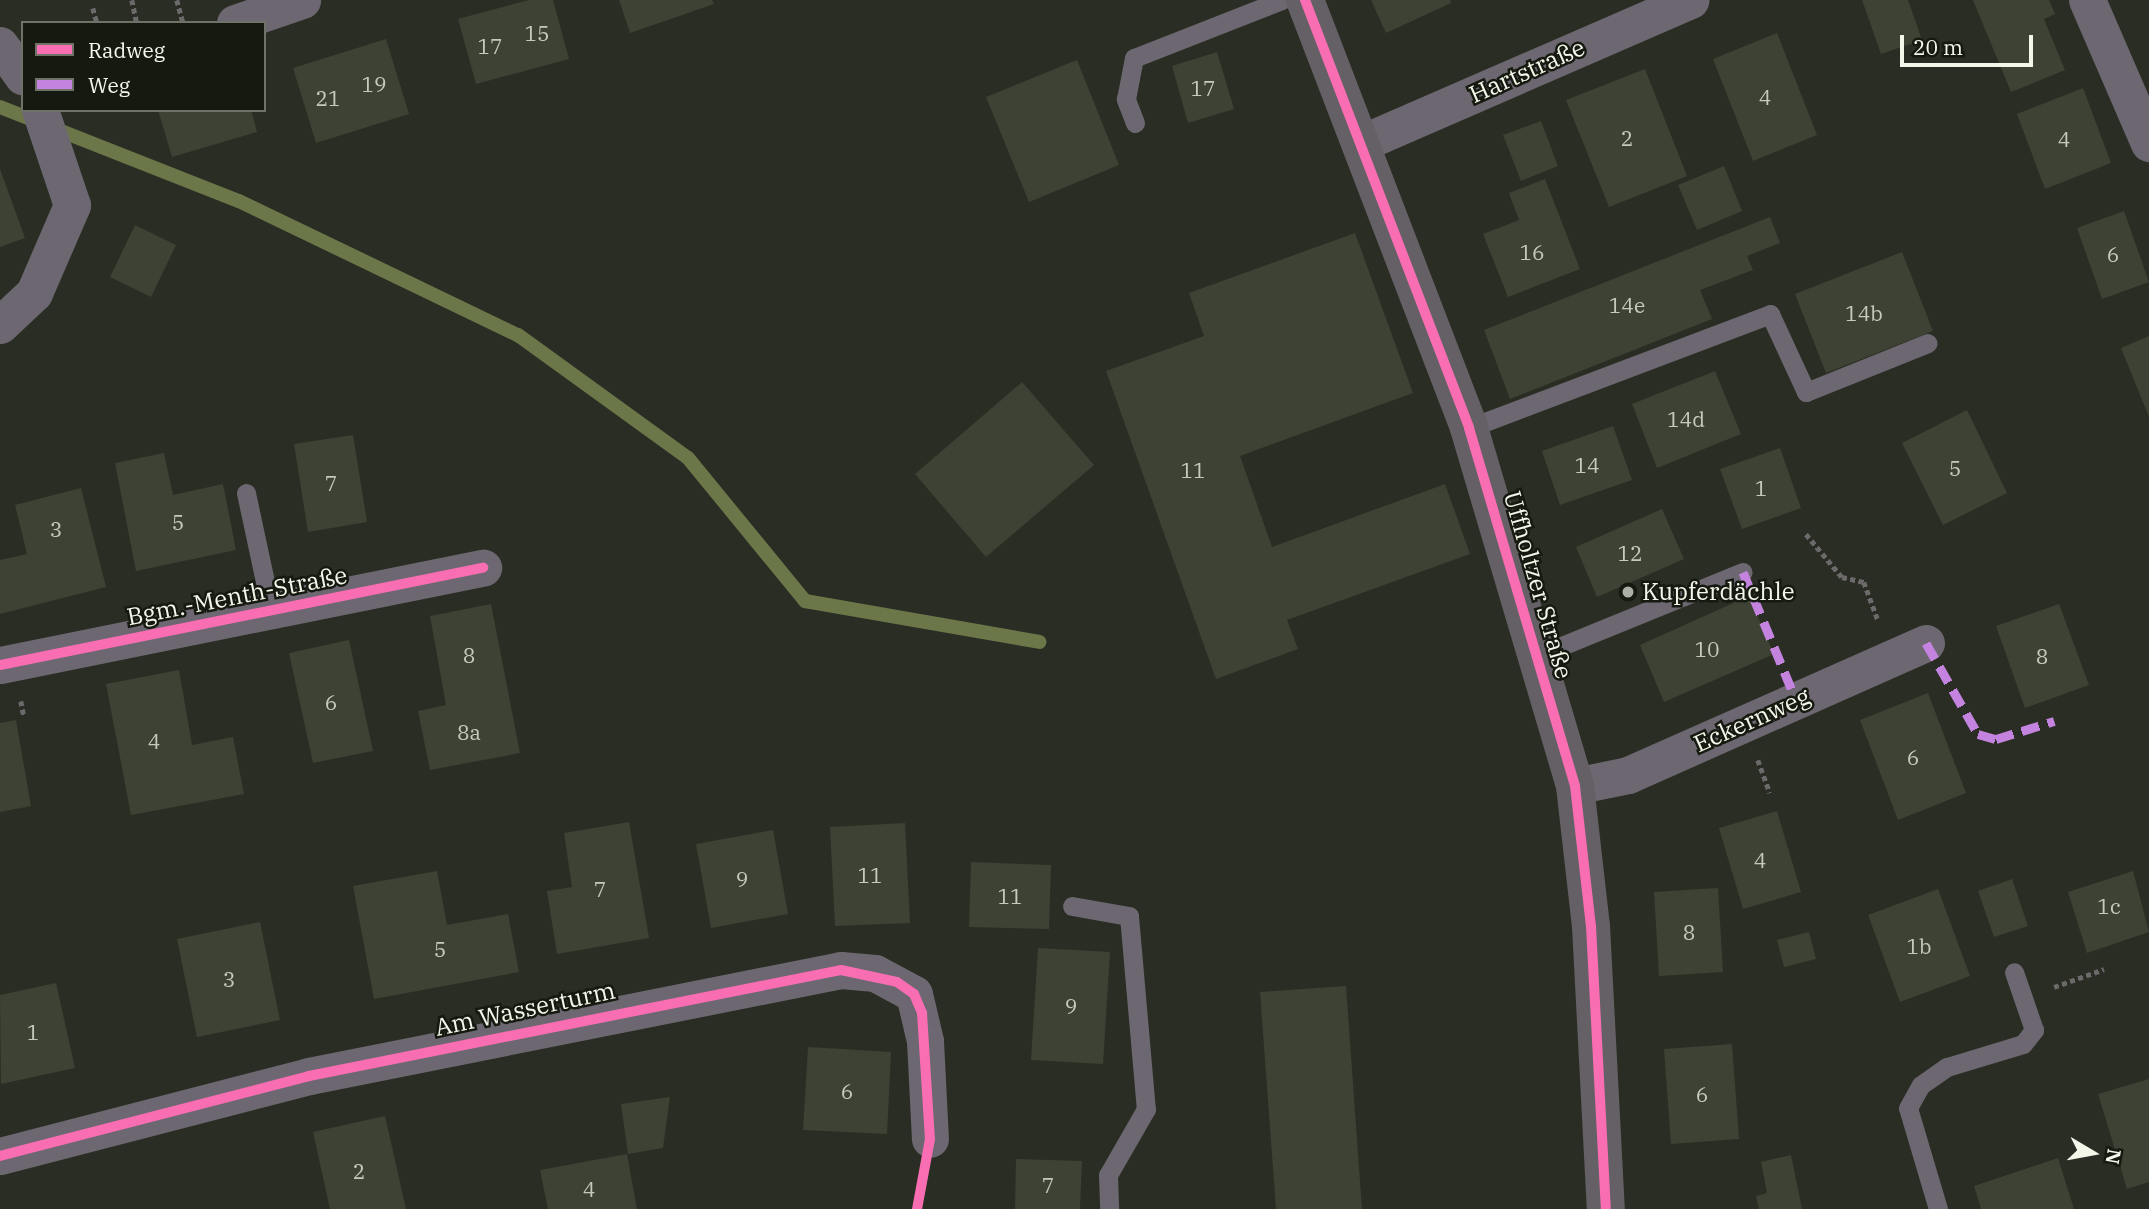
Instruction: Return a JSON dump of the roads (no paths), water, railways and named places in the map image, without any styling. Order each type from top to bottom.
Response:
[{"type":"street","points":[[241,21],[302,0]]},
{"type":"street","name":"Uffholtzer Straße","points":[[1306,0],[1364,142],[1469,428],[1575,786],[1591,926],[1606,1209]]},
{"type":"street","name":"Hartstraße","points":[[1364,142],[1690,0]]},
{"type":"street","points":[[2087,0],[2148,140]]},
{"type":"street","points":[[0,45],[21,74]]},
{"type":"street","points":[[0,325],[34,293],[72,205],[41,112]]},
{"type":"street","name":"Bgm.-Menth-Straße","points":[[0,665],[483,568]]},
{"type":"street","name":"Eckernweg","points":[[1575,786],[1628,775],[1926,643]]},
{"type":"street","name":"Am Wasserturm","points":[[0,1156],[309,1076],[808,972],[841,970],[875,974],[914,994],[925,1041],[930,1139]]},
{"type":"lane","points":[[1135,123],[1126,99],[1134,58],[1282,0]]},
{"type":"lane","points":[[1469,428],[1770,314],[1806,392],[1928,343]]},
{"type":"lane","points":[[246,493],[271,610]]},
{"type":"lane","points":[[1537,656],[1743,572]]},
{"type":"lane","points":[[1072,906],[1129,916],[1146,1110],[1108,1175],[1108,1209]]},
{"type":"lane","points":[[1938,1209],[1908,1108],[1921,1086],[1947,1067],[2023,1044],[2034,1030],[2014,972]]},
{"type":"waterway","points":[[0,107],[239,201],[518,335],[688,458],[805,601],[1039,642]]},
{"type":"place","name":"Kupferdächle","points":[[1628,592]]}]
